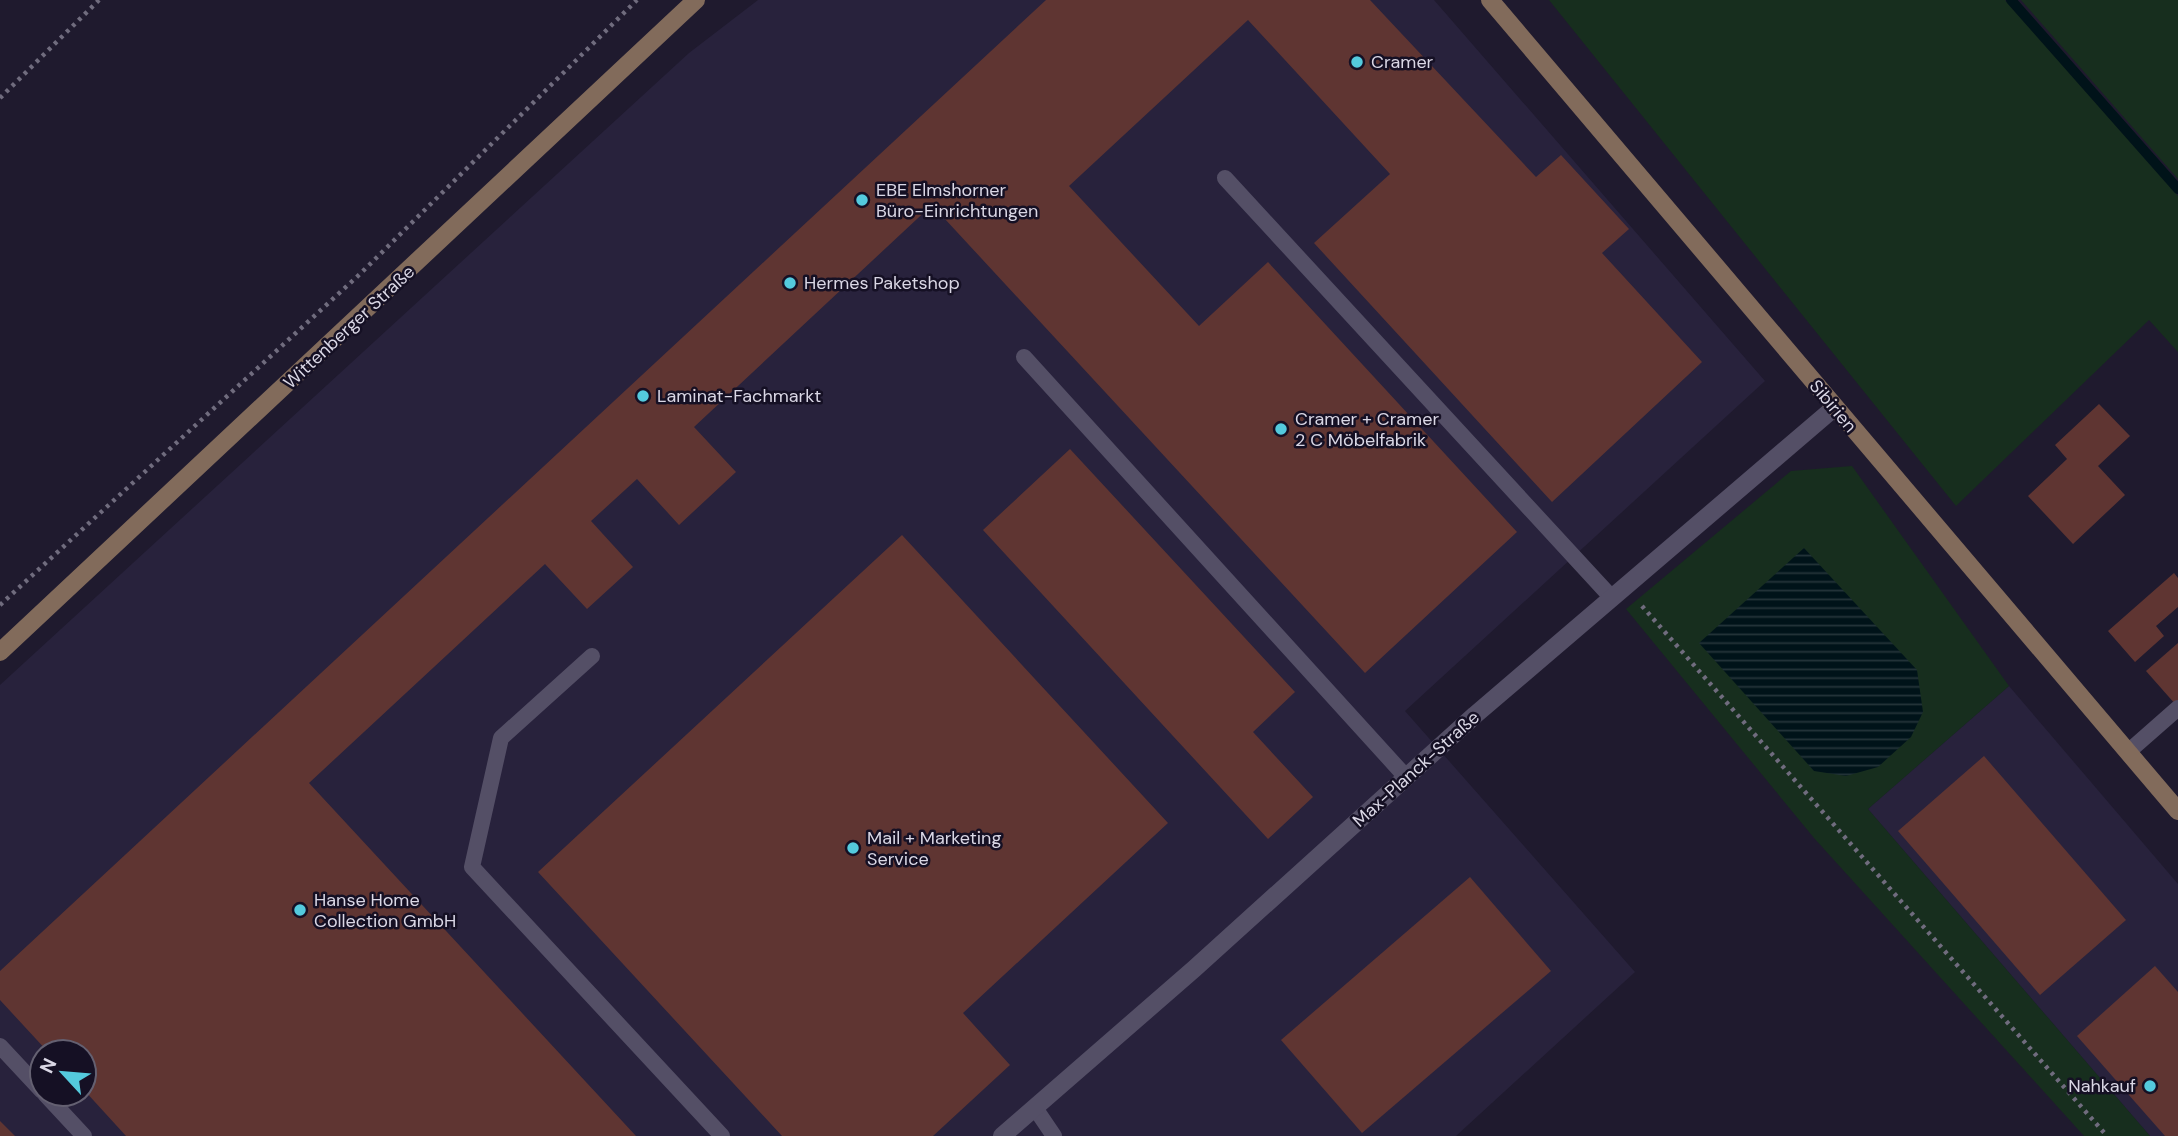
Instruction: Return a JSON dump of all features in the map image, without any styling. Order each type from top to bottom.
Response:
[{"type":"street","name":"Wittenberger Straße","points":[[0,652],[696,0]]},
{"type":"street","name":"Sibirien","points":[[1490,0],[2178,811]]},
{"type":"street","name":"Max-Planck-Straße","points":[[1002,1136],[1406,777],[1834,408]]},
{"type":"lane","points":[[1225,177],[1619,592]]},
{"type":"lane","points":[[1024,357],[1406,777]]},
{"type":"lane","points":[[592,656],[501,738],[472,867],[722,1136]]},
{"type":"lane","points":[[2128,752],[2178,709]]},
{"type":"lane","points":[[0,1046],[28,1077]]},
{"type":"lane","points":[[57,1108],[84,1136]]},
{"type":"lane","points":[[1035,1108],[1054,1136]]},
{"type":"path","points":[[0,98],[100,0]]},
{"type":"path","points":[[0,605],[360,274],[637,0]]},
{"type":"path","points":[[1619,592],[2106,1136]]},
{"type":"shaded area","points":[[758,0],[1434,0],[1765,381],[1405,711],[1635,972],[1456,1136],[0,1136],[0,685],[689,53]]},
{"type":"shaded area","points":[[1804,548],[1917,670],[1923,712],[1911,737],[1878,767],[1846,776],[1814,771],[1699,643]]},
{"type":"shaded area","points":[[2009,686],[2178,884],[2178,1136],[2150,1136],[1868,809]]},
{"type":"green space","points":[[1549,0],[2005,0],[2178,196],[2178,352],[2149,320],[1956,506]]},
{"type":"green space","points":[[2021,0],[2178,0],[2178,179]]},
{"type":"green space","points":[[1852,466],[2009,686],[1868,809],[2150,1136],[2084,1136],[1814,838],[1626,609],[1791,471]]},
{"type":"building","points":[[1046,0],[1370,0],[1536,177],[1561,155],[1629,229],[1602,253],[1702,362],[1552,502],[1314,243],[1390,174],[1248,20],[1069,186],[1199,326],[1268,262],[1517,532],[1365,673],[932,205],[694,427],[736,472],[679,525],[637,479],[591,521],[633,567],[587,609],[545,564],[309,783],[636,1136],[126,1136],[98,1105],[98,1038],[35,1038],[0,1000],[0,971]]},
{"type":"building","points":[[2099,404],[2130,436],[2098,466],[2125,495],[2073,544],[2028,496],[2067,459],[2055,445]]},
{"type":"building","points":[[1070,449],[1295,692],[1253,732],[1313,797],[1268,839],[983,530]]},
{"type":"building","name":"Mail + Marketing Service","points":[[902,535],[1168,823],[963,1013],[1010,1065],[933,1136],[782,1136],[538,872]]},
{"type":"building","points":[[2174,573],[2178,578],[2178,607],[2156,626],[2164,636],[2135,662],[2108,631]]},
{"type":"building","points":[[2178,643],[2178,703],[2176,705],[2146,671]]},
{"type":"building","points":[[1984,756],[2126,920],[2040,995],[1898,831]]},
{"type":"building","points":[[1470,877],[1551,971],[1362,1133],[1281,1040]]},
{"type":"building","name":"Nahkauf","points":[[2155,966],[2178,992],[2178,1136],[2165,1136],[2077,1036]]},
{"type":"building","points":[[0,1121],[15,1136],[0,1136]]},
{"type":"waterway","points":[[2011,0],[2178,189]]},
{"type":"place","name":"Cramer","points":[[1357,62]]},
{"type":"place","name":"EBE Elmshorner Büro-Einrichtungen","points":[[862,200]]},
{"type":"place","name":"Hermes Paketshop","points":[[790,283]]},
{"type":"place","name":"Laminat-Fachmarkt","points":[[643,396]]},
{"type":"place","name":"Cramer + Cramer 2 C Möbelfabrik","points":[[1281,429]]},
{"type":"place","name":"Mail + Marketing Service","points":[[853,848]]},
{"type":"place","name":"Hanse Home Collection GmbH","points":[[300,910]]},
{"type":"place","name":"Nahkauf","points":[[2150,1086]]}]
